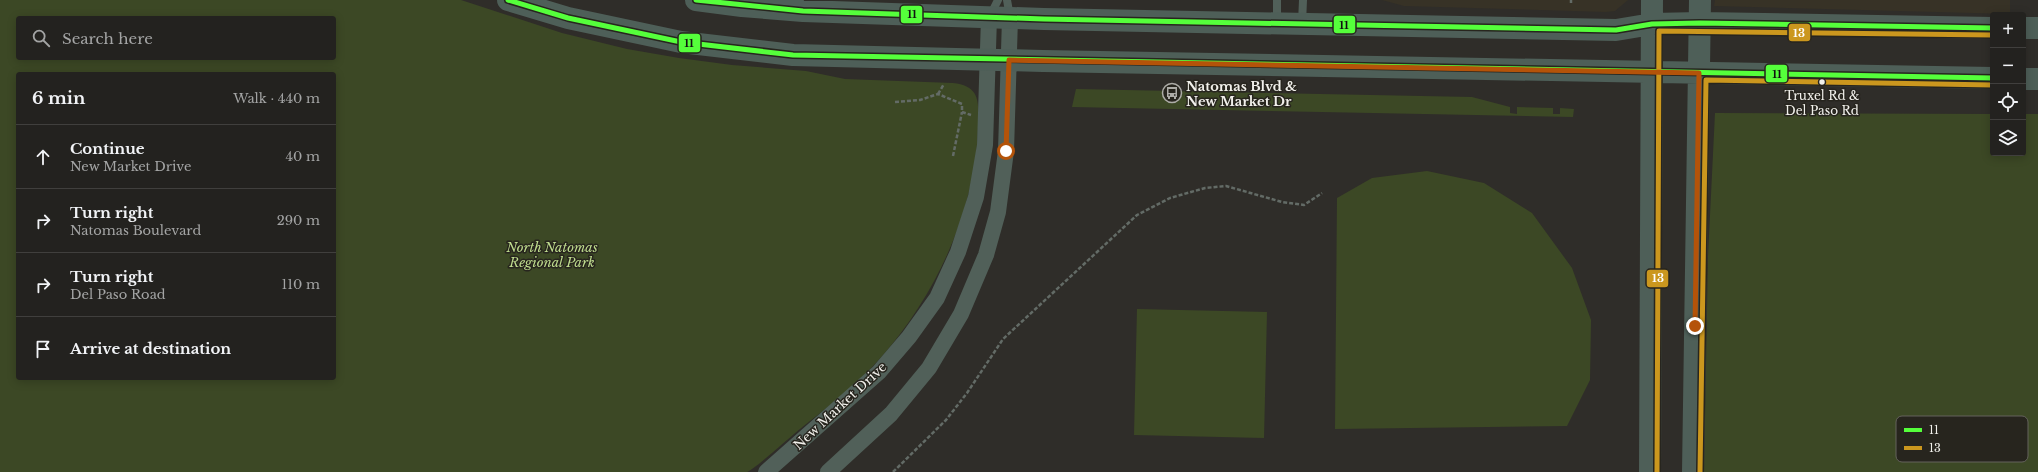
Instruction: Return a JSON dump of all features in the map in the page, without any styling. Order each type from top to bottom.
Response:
[{"type":"main road","points":[[508,0],[568,18],[681,42],[793,55],[987,60],[1990,78]]},
{"type":"main road","points":[[696,0],[742,6],[803,11],[1001,9],[1277,24],[1616,30],[1652,24],[1990,28]]},
{"type":"main road","points":[[1650,472],[1652,0]]},
{"type":"main road","points":[[1693,472],[1700,0]]},
{"type":"main road","points":[[2026,28],[2038,28]]},
{"type":"main road","points":[[2026,79],[2038,79]]},
{"type":"street","name":"New Market Drive","points":[[766,472],[879,372],[909,337],[937,298],[958,252],[976,197],[985,145],[987,60],[1001,9]]},
{"type":"street","points":[[828,472],[892,414],[929,368],[961,314],[986,255],[998,212],[1006,151],[1009,60],[1001,9]]},
{"type":"lane","points":[[1277,0],[1277,24]]},
{"type":"lane","points":[[1302,24],[1303,0]]},
{"type":"path","points":[[895,102],[920,100],[938,94],[944,84]]},
{"type":"path","points":[[938,94],[962,104],[962,112],[952,156]]},
{"type":"path","points":[[962,112],[977,116]]},
{"type":"path","points":[[893,472],[946,420],[967,393],[1003,339],[1137,215],[1170,198],[1205,188],[1226,186],[1282,202],[1304,205],[1322,193]]},
{"type":"shaded area","points":[[1382,0],[1628,0],[1615,11],[1606,12],[1404,6]]},
{"type":"shaded area","points":[[1715,0],[2010,0],[2010,12],[1990,12],[1990,13],[1714,6]]},
{"type":"green space","name":"North Natomas Regional Park","points":[[0,0],[461,0],[562,33],[627,49],[679,58],[732,65],[806,71],[845,79],[953,83],[970,88],[977,98],[978,105],[978,129],[975,160],[961,220],[936,278],[902,331],[874,365],[833,403],[747,472],[0,472]]},
{"type":"green space","points":[[1076,89],[1472,97],[1510,107],[1510,113],[1517,114],[1517,107],[1553,108],[1553,114],[1560,114],[1560,108],[1574,109],[1573,117],[1072,107]]},
{"type":"green space","points":[[1715,113],[1990,114],[1990,156],[2026,156],[2026,114],[2038,114],[2038,472],[1704,472],[1708,256]]},
{"type":"green space","points":[[1427,171],[1484,183],[1532,213],[1572,268],[1591,320],[1590,380],[1567,426],[1335,429],[1337,198],[1372,178]]},
{"type":"green space","points":[[1137,309],[1267,312],[1264,438],[1134,435]]},
{"type":"transit line","name":"11","points":[[508,0],[568,18],[681,42],[793,55],[1990,78]]},
{"type":"transit line","name":"11","points":[[696,0],[803,11],[1044,19],[1616,30],[1652,24],[1700,23],[1990,28]]},
{"type":"transit line","name":"13","points":[[1657,472],[1659,31],[1990,35]]},
{"type":"transit line","name":"13","points":[[1700,472],[1706,80],[1990,85]]},
{"type":"place","name":"Truxel Rd & Del Paso Rd","points":[[1822,82]]},
{"type":"place","name":"Natomas Blvd & New Market Dr","points":[[1172,93]]},
{"type":"route","points":[[1006,151],[1009,97],[1009,60],[1699,73],[1695,326]]}]
